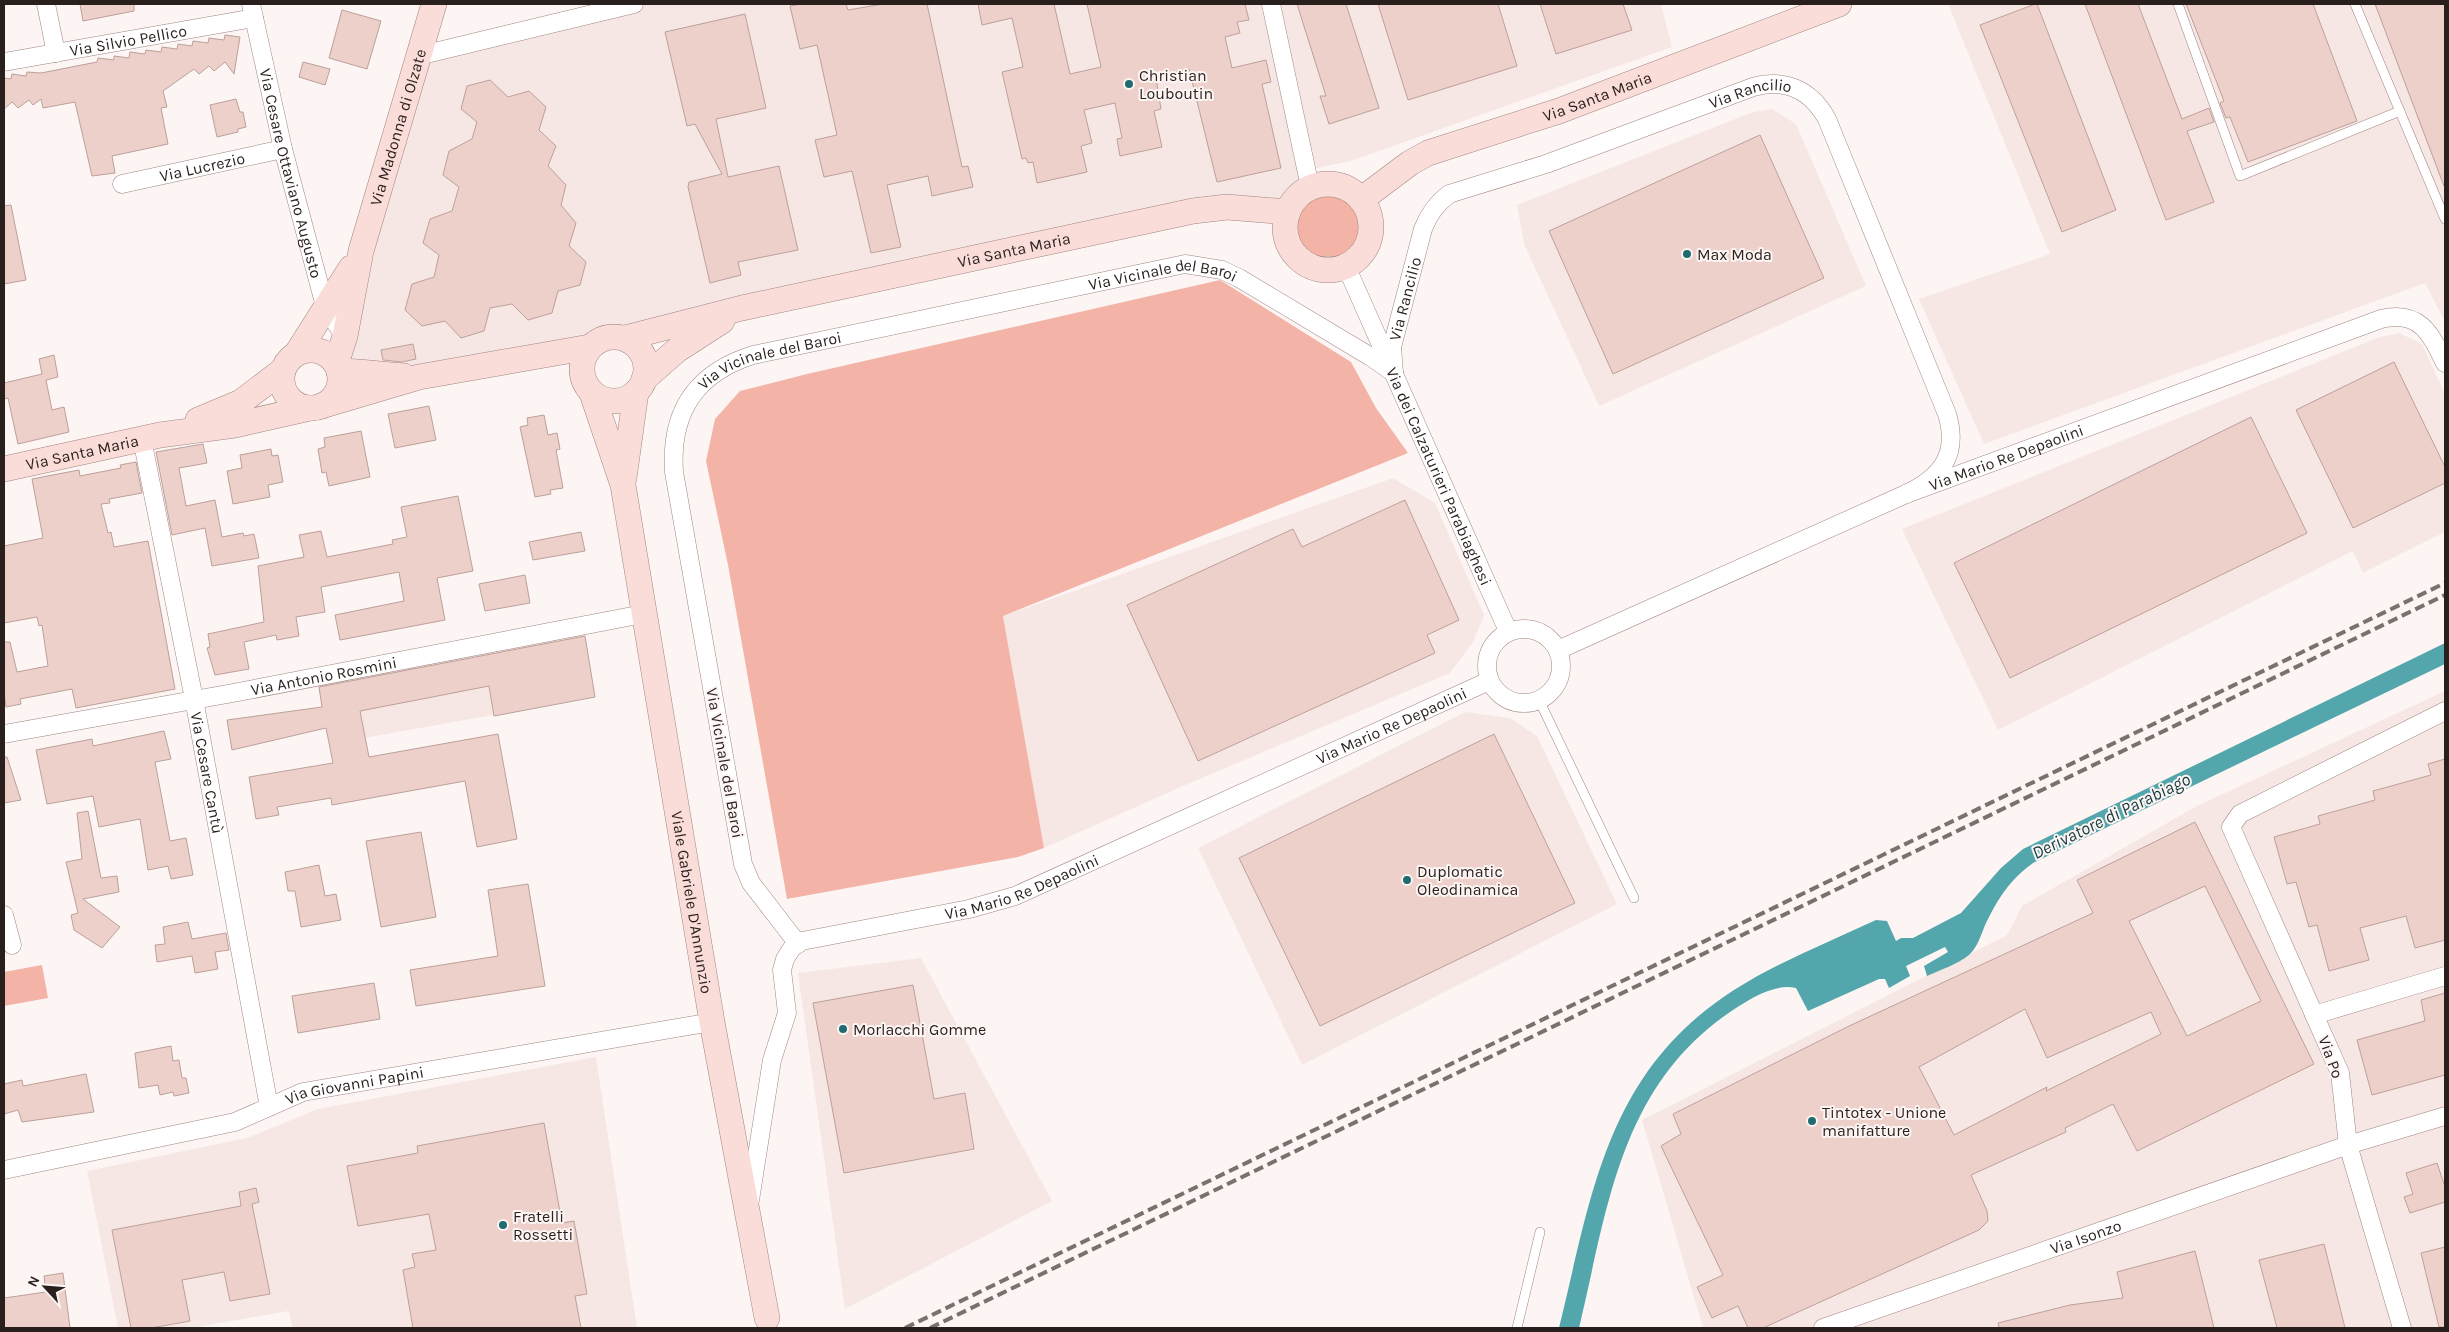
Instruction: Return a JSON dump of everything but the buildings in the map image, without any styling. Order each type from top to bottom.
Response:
[{"type":"street","points":[[46,4],[56,53]]},
{"type":"street","name":"Via Madonna di Olzate","points":[[337,367],[345,336],[361,251],[434,4]]},
{"type":"street","points":[[418,56],[634,4]]},
{"type":"street","points":[[1271,4],[1310,187]]},
{"type":"street","name":"Via Santa Maria","points":[[1362,199],[1410,163],[1428,154],[1559,111],[1839,4]]},
{"type":"street","name":"Via Silvio Pellico","points":[[4,62],[56,53],[252,11]]},
{"type":"street","name":"Via Cesare Ottaviano Augusto","points":[[252,11],[283,149],[326,310],[345,336]]},
{"type":"street","name":"Via Rancilio","points":[[1394,373],[1392,347],[1423,229],[1438,203],[1449,194],[1546,164],[1753,87],[1775,83],[1786,85],[1806,94],[1814,101],[1827,119],[1950,424],[1951,447],[1942,467],[1927,483],[1906,494]]},
{"type":"street","name":"Via Lucrezio","points":[[122,184],[283,149]]},
{"type":"street","points":[[1321,184],[1338,185],[1353,192],[1362,199],[1371,220],[1369,242],[1364,252],[1346,266],[1335,270],[1313,268],[1295,254],[1285,234],[1288,212],[1293,202],[1310,187],[1321,184]]},
{"type":"street","name":"Via Santa Maria","points":[[4,469],[151,437],[235,425],[316,407],[418,377],[518,358],[590,347],[600,340],[612,336],[625,338],[742,308],[1193,211],[1227,208],[1288,212]]},
{"type":"street","name":"Via Madonna di Olzate","points":[[290,361],[326,310],[361,251]]},
{"type":"street","name":"Via Vicinale del Baroi","points":[[798,944],[751,883],[743,864],[674,472],[675,433],[681,415],[690,398],[702,383],[726,365],[753,355],[1185,264],[1222,270],[1239,278],[1371,357],[1394,373]]},
{"type":"street","name":"Via dei Calzaturieri Parabiaghesi","points":[[1346,266],[1508,631]]},
{"type":"street","name":"Via Santa Maria","points":[[518,358],[553,366],[588,385],[602,399],[614,401],[626,399],[677,350],[742,308]]},
{"type":"street","name":"Via Mario Re Depaolini","points":[[1558,650],[1906,494],[2380,319],[2402,317],[2421,325],[2429,332],[2445,363]]},
{"type":"street","points":[[625,338],[635,345],[643,355],[646,367],[640,386]]},
{"type":"street","points":[[588,385],[583,361],[590,347]]},
{"type":"street","name":"Via Santa Maria","points":[[151,437],[240,402],[290,361],[308,350],[319,351],[328,356],[337,367],[418,377]]},
{"type":"street","points":[[290,361],[282,380],[287,396],[300,406],[316,407],[330,400],[337,391],[340,381],[337,367]]},
{"type":"street","name":"Viale Gabriele D'Annunzio","points":[[588,385],[623,485],[712,1022],[766,1318]]},
{"type":"street","name":"Viale Gabriele D'Annunzio","points":[[623,485],[640,386]]},
{"type":"street","name":"Via Cesare Cantù","points":[[151,437],[194,699],[269,1107]]},
{"type":"street","name":"Via Antonio Rosmini","points":[[4,734],[643,614]]},
{"type":"street","points":[[1522,628],[1537,630],[1550,638],[1558,650],[1561,664],[1559,679],[1551,691],[1539,700],[1525,704],[1510,701],[1498,693],[1489,682],[1486,667],[1488,653],[1496,640],[1508,631],[1522,628]]},
{"type":"street","name":"Via Mario Re Depaolini","points":[[798,944],[814,937],[969,908],[1015,896],[1489,682]]},
{"type":"street","name":"Via Po","points":[[2402,1328],[2348,1145],[2340,1073],[2231,827],[2240,814],[2445,712]]},
{"type":"street","points":[[4,915],[12,945]]},
{"type":"street","points":[[747,1214],[772,1060],[787,1012],[782,970],[785,958],[798,944]]},
{"type":"street","points":[[2314,1015],[2445,976]]},
{"type":"street","name":"Via Giovanni Papini","points":[[4,1170],[235,1122],[303,1092],[712,1022]]},
{"type":"street","name":"Via Isonzo","points":[[1823,1328],[1851,1324],[2348,1145],[2445,1116]]},
{"type":"lane","points":[[2178,4],[2240,176],[2400,111]]},
{"type":"lane","points":[[2355,4],[2445,219]]},
{"type":"lane","points":[[1539,700],[1634,898]]},
{"type":"lane","points":[[1517,1328],[1540,1232]]},
{"type":"shaded area","points":[[643,4],[1269,4],[1307,187],[1298,193],[1287,209],[1244,205],[625,337],[612,335],[339,392],[420,59]]},
{"type":"shaded area","points":[[1275,4],[1661,4],[1672,47],[1351,161],[1312,169]]},
{"type":"shaded area","points":[[1948,4],[2445,4],[2445,322],[2425,283],[1984,444],[1919,299],[2050,254]]},
{"type":"shaded area","points":[[1772,109],[1796,124],[1866,286],[1599,406],[1524,244],[1517,205],[1753,112]]},
{"type":"shaded area","points":[[1327,194],[1345,200],[1353,208],[1359,226],[1353,244],[1345,252],[1327,258],[1309,252],[1301,244],[1295,226],[1301,208],[1309,200]]},
{"type":"shaded area","points":[[1220,280],[1351,362],[1376,408],[1408,453],[1003,616],[1044,848],[1018,857],[787,899],[728,565],[706,461],[715,419],[740,391]]},
{"type":"shaded area","points":[[2399,333],[2422,344],[2445,394],[2445,532],[2363,573],[2353,551],[1998,730],[1902,529],[2380,337]]},
{"type":"shaded area","points":[[1393,478],[1435,503],[1484,615],[1473,642],[1450,673],[1183,786],[1044,848],[1003,616]]},
{"type":"shaded area","points":[[583,627],[595,697],[330,744],[318,685]]},
{"type":"shaded area","points":[[2445,691],[2445,1328],[1703,1328],[1642,1120],[2007,935],[2022,906],[2197,806]]},
{"type":"shaded area","name":"Duplomatic Oleodinamica","points":[[1465,712],[1510,718],[1537,736],[1617,904],[1302,1065],[1198,848]]},
{"type":"shaded area","points":[[921,958],[1052,1201],[845,1309],[798,973]]},
{"type":"shaded area","points":[[42,965],[48,998],[4,1006],[4,972]]},
{"type":"shaded area","points":[[596,1057],[637,1328],[292,1328],[289,1311],[191,1328],[118,1328],[87,1171],[247,1138],[318,1109]]},
{"type":"water","name":"Derivatore di Parabiago","points":[[2445,643],[2445,664],[2033,863],[2013,880],[2002,894],[1973,951],[1954,964],[1927,976],[1924,966],[1948,952],[1945,947],[1906,966],[1910,976],[1889,988],[1885,979],[1879,979],[1808,1011],[1796,988],[1779,988],[1763,993],[1733,1010],[1695,1040],[1665,1074],[1642,1112],[1625,1152],[1611,1194],[1579,1328],[1559,1328],[1582,1230],[1595,1184],[1611,1140],[1631,1098],[1657,1059],[1691,1023],[1734,990],[1751,980],[1786,961],[1876,920],[1887,921],[1896,941],[1901,938],[1913,938],[1961,913],[2001,868],[2023,849]]},
{"type":"railway","points":[[905,1328],[2445,583]]},
{"type":"railway","points":[[930,1328],[2445,595]]},
{"type":"place","name":"Christian Louboutin","points":[[1129,84]]},
{"type":"place","name":"Max Moda","points":[[1687,254]]},
{"type":"place","name":"Duplomatic Oleodinamica","points":[[1407,880]]},
{"type":"place","name":"Morlacchi Gomme","points":[[843,1029]]},
{"type":"place","name":"Tintotex - Unione manifatture","points":[[1812,1121]]},
{"type":"place","name":"Fratelli Rossetti","points":[[503,1225]]}]
